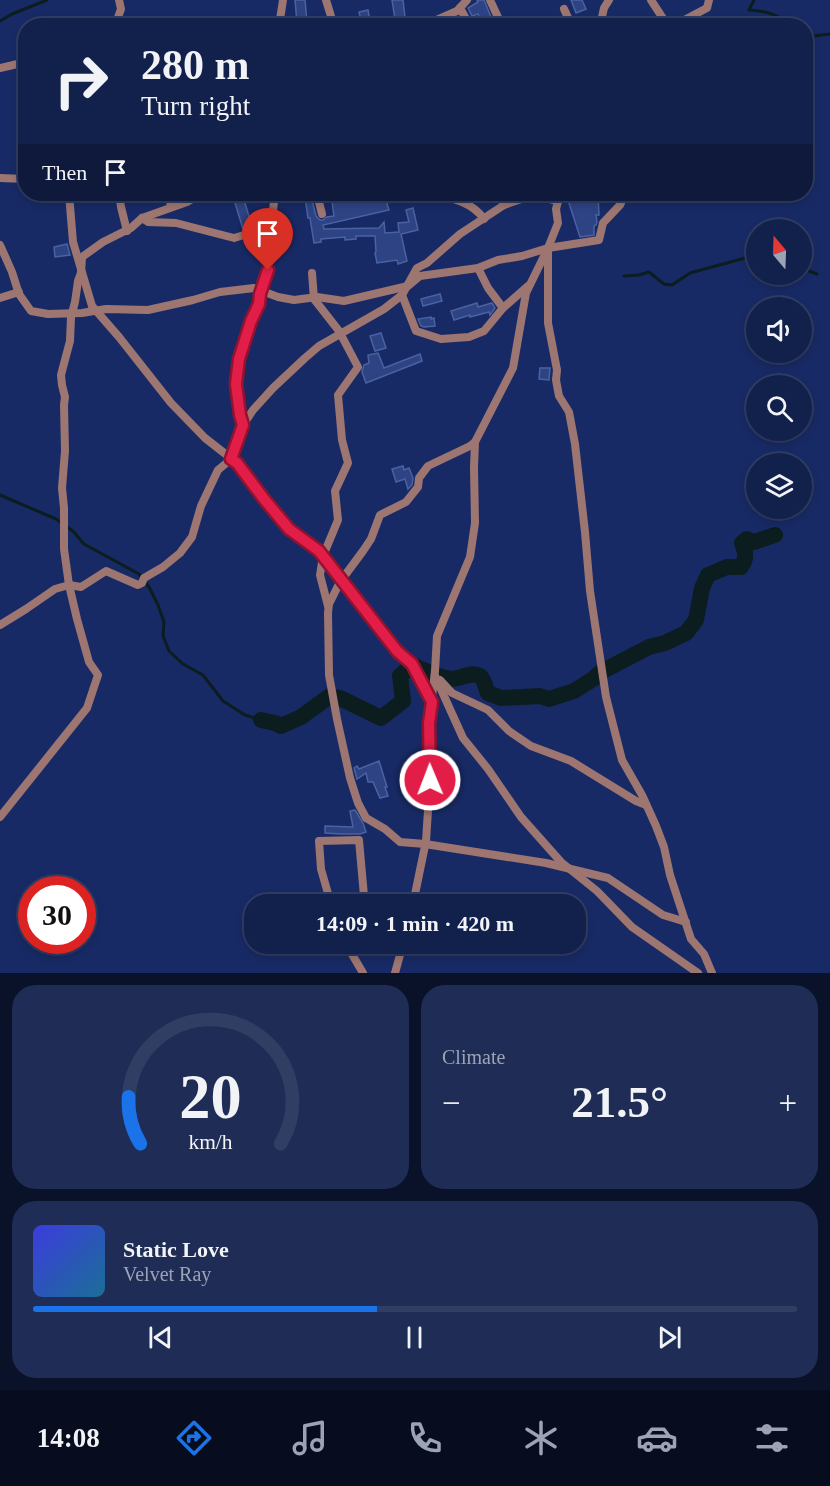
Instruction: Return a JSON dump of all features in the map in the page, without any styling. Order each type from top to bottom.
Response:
[{"type":"street","points":[[118,18],[121,9],[119,0]]},
{"type":"street","points":[[280,18],[283,0]]},
{"type":"street","points":[[326,0],[332,18]]},
{"type":"street","points":[[441,18],[460,8],[466,0]]},
{"type":"street","points":[[491,0],[499,18]]},
{"type":"street","points":[[601,18],[603,8],[609,0]]},
{"type":"street","points":[[651,0],[663,18]]},
{"type":"street","points":[[688,18],[707,8],[709,0]]},
{"type":"street","points":[[460,8],[466,18]]},
{"type":"street","points":[[564,9],[568,18]]},
{"type":"street","points":[[0,68],[18,64]]},
{"type":"street","points":[[0,178],[18,179]]},
{"type":"street","points":[[70,201],[73,242],[92,306],[171,403],[205,438],[237,463],[289,529],[319,551],[397,651],[412,664],[432,702]]},
{"type":"street","points":[[120,201],[127,231]]},
{"type":"street","points":[[170,201],[171,207]]},
{"type":"street","points":[[0,817],[87,708],[98,675],[89,662],[69,585],[64,549],[62,488],[65,399],[61,376],[70,341],[72,313],[81,273],[82,257],[103,242],[127,231],[142,218],[189,201]]},
{"type":"street","points":[[243,425],[236,384],[237,370],[242,346],[259,304],[268,270],[274,201]]},
{"type":"street","points":[[319,201],[322,214]]},
{"type":"street","points":[[458,201],[474,208],[484,219]]},
{"type":"street","points":[[502,201],[504,205]]},
{"type":"street","points":[[0,625],[55,589],[69,585],[81,587],[106,572],[138,585],[144,578],[164,567],[180,553],[192,537],[201,506],[218,470],[231,459],[243,425],[273,388],[319,346],[384,309],[402,295],[417,268],[427,263],[460,234],[504,205],[516,201]]},
{"type":"street","points":[[328,608],[341,580],[371,539],[380,515],[406,502],[418,487],[419,478],[428,466],[475,442],[513,368],[526,293],[558,223],[556,212],[558,201]]},
{"type":"street","points":[[0,245],[19,292],[31,311],[48,314],[106,309],[148,310],[220,292],[254,288],[294,300],[314,297],[344,301],[408,286],[420,276],[478,268],[498,260],[548,248],[598,240],[603,223],[622,201]]},
{"type":"street","points":[[142,218],[148,222],[176,223],[234,238],[273,228]]},
{"type":"street","points":[[548,248],[548,323],[557,370],[559,396],[569,412],[575,444],[590,591],[606,697],[622,760],[656,826],[691,939],[704,954],[712,973]]},
{"type":"street","points":[[478,268],[488,288],[503,308]]},
{"type":"street","points":[[312,273],[314,297],[340,334],[358,367],[338,395],[342,440],[348,463],[335,491],[338,520],[323,556],[320,575],[328,608],[329,675],[350,778],[358,804],[366,818],[385,829],[400,842],[546,863],[608,878],[663,915],[686,922]]},
{"type":"street","points":[[402,295],[416,331],[441,339],[469,337],[484,331],[503,308],[530,285]]},
{"type":"street","points":[[0,298],[19,292]]},
{"type":"street","points":[[415,894],[425,844],[430,780],[429,723],[437,636],[470,557],[475,523],[475,442]]},
{"type":"street","points":[[435,675],[452,693],[488,710],[509,730],[531,746],[571,761],[646,805]]},
{"type":"street","points":[[435,675],[463,738],[488,769],[521,818],[561,861],[597,891],[632,927],[698,973]]},
{"type":"street","points":[[328,894],[321,869],[320,841],[359,840],[364,894]]},
{"type":"street","points":[[352,954],[363,973]]},
{"type":"street","points":[[395,973],[400,954]]},
{"type":"building","points":[[295,0],[305,0],[307,18],[297,18]]},
{"type":"building","points":[[392,0],[403,0],[405,18],[395,18]]},
{"type":"building","points":[[477,0],[484,0],[491,17],[480,18],[478,14],[472,16],[468,8],[478,2]]},
{"type":"building","points":[[571,0],[582,0],[586,9],[576,13]]},
{"type":"building","points":[[368,10],[370,18],[360,18],[359,12]]},
{"type":"building","points":[[244,201],[252,226],[243,229],[235,203]]},
{"type":"building","points":[[306,201],[312,201],[316,216],[320,220],[334,216],[332,201],[386,201],[389,210],[323,225],[324,229],[379,228],[384,222],[385,233],[399,232],[398,223],[409,222],[406,210],[413,208],[418,230],[401,234],[407,261],[398,264],[397,260],[377,263],[375,236],[356,236],[356,239],[345,240],[345,237],[321,239],[321,242],[314,243]]},
{"type":"building","points":[[568,201],[598,201],[599,215],[596,215],[594,235],[580,237]]},
{"type":"building","points":[[67,244],[70,255],[55,257],[54,247]]},
{"type":"building","points":[[440,294],[442,301],[423,306],[421,299]]},
{"type":"building","points":[[477,303],[478,307],[492,303],[495,308],[490,315],[489,312],[454,320],[451,311]]},
{"type":"building","points":[[431,317],[431,319],[434,318],[435,326],[421,326],[418,319]]},
{"type":"building","points":[[381,333],[386,348],[375,351],[370,336]]},
{"type":"building","points":[[378,353],[384,368],[420,354],[422,361],[366,383],[362,372],[364,365],[369,363],[368,355]]},
{"type":"building","points":[[540,368],[550,368],[549,380],[539,379]]},
{"type":"building","points":[[403,466],[404,470],[409,468],[413,478],[412,485],[408,489],[405,479],[396,482],[392,469]]},
{"type":"building","points":[[379,761],[388,796],[380,798],[373,782],[368,782],[366,773],[357,779],[354,768],[357,766],[359,769]]},
{"type":"building","points":[[355,810],[366,832],[360,834],[325,833],[325,826],[353,827],[350,811]]},
{"type":"waterway","points":[[0,21],[47,0]]},
{"type":"waterway","points":[[754,0],[749,10],[761,11],[779,18]]},
{"type":"waterway","points":[[813,36],[830,34]]},
{"type":"waterway","points":[[624,276],[649,272],[664,284],[672,285],[690,273],[746,258]]},
{"type":"waterway","points":[[812,272],[817,274]]},
{"type":"waterway","points":[[0,495],[56,519],[73,531],[84,544],[139,574],[158,605],[164,622],[163,636],[169,651],[183,664],[203,675],[223,701],[245,715],[261,720]]},
{"type":"waterway","points":[[261,720],[281,726],[301,717],[330,696],[340,698],[381,718],[403,701],[400,676],[412,665],[452,679],[470,675],[480,676],[488,693],[501,698],[540,696],[549,699],[574,691],[601,672],[649,647],[665,643],[686,633],[696,620],[702,588],[708,575],[727,567],[741,567],[745,555],[742,543],[747,539],[754,542],[775,535]]},
{"type":"route","points":[[268,270],[259,304],[239,359],[236,384],[243,425],[231,459],[237,463],[289,529],[319,551],[397,651],[412,664],[432,702],[429,723],[430,780]]}]
